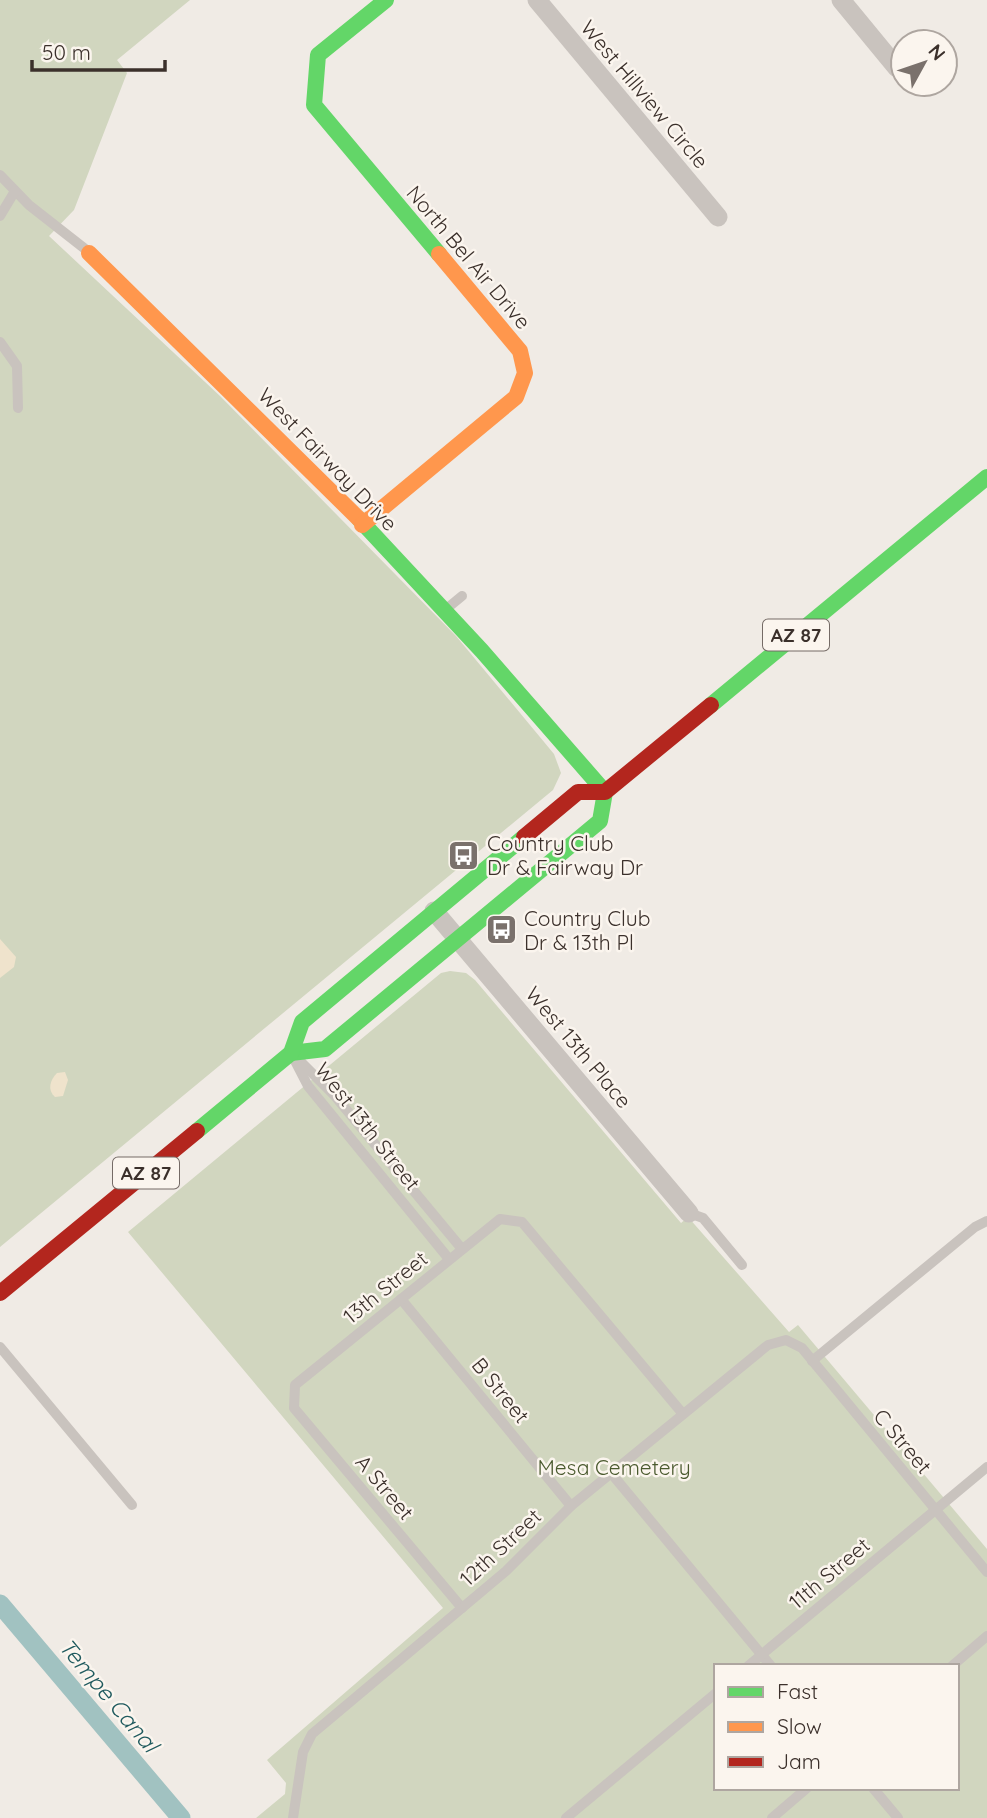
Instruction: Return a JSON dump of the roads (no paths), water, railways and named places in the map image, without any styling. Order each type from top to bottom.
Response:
[{"type":"main road","name":"North Bel Air Drive","points":[[362,525],[516,397],[525,373],[520,351],[314,105],[318,55],[386,0]]},
{"type":"main road","name":"West Fairway Drive","points":[[89,253],[225,383],[444,610],[504,673],[605,792]]},
{"type":"main road","name":"AZ 87","points":[[605,792],[987,477]]},
{"type":"main road","points":[[578,792],[605,792],[600,821],[325,1049],[292,1053],[302,1022],[433,911],[578,792]]},
{"type":"main road","name":"AZ 87","points":[[0,1293],[292,1053]]},
{"type":"street","name":"West Hillview Circle","points":[[537,0],[718,217]]},
{"type":"street","points":[[841,0],[889,58]]},
{"type":"street","name":"West 13th Place","points":[[433,911],[689,1213]]},
{"type":"lane","name":"West Fairway Drive","points":[[0,175],[15,191],[89,253]]},
{"type":"lane","points":[[0,216],[15,191]]},
{"type":"lane","points":[[0,342],[17,366],[18,408]]},
{"type":"lane","points":[[444,610],[462,596]]},
{"type":"lane","name":"West 13th Street","points":[[292,1053],[335,1096],[462,1249]]},
{"type":"lane","name":"West 13th Street","points":[[292,1053],[308,1086],[449,1259]]},
{"type":"lane","points":[[689,1213],[703,1218],[742,1265]]},
{"type":"lane","name":"13th Street","points":[[295,1385],[499,1219],[522,1222],[683,1414]]},
{"type":"lane","points":[[812,1361],[987,1221]]},
{"type":"lane","name":"B Street","points":[[401,1299],[571,1506]]},
{"type":"lane","name":"12th Street","points":[[293,1818],[303,1752],[312,1734],[506,1572],[571,1506],[768,1345],[786,1340]]},
{"type":"lane","name":"C Street","points":[[786,1340],[802,1348],[987,1572]]},
{"type":"lane","points":[[0,1347],[132,1505]]},
{"type":"lane","name":"A Street","points":[[295,1385],[294,1408],[462,1608]]},
{"type":"lane","name":"11th Street","points":[[750,1664],[987,1467]]},
{"type":"lane","points":[[611,1474],[769,1664]]},
{"type":"lane","points":[[954,1664],[987,1636]]},
{"type":"lane","points":[[566,1818],[714,1695]]},
{"type":"lane","points":[[772,1818],[805,1790]]},
{"type":"lane","points":[[875,1790],[898,1818]]},
{"type":"waterway","name":"Tempe Canal","points":[[0,1604],[181,1818]]},
{"type":"place","name":"Country Club Dr & Fairway Dr","points":[[464,855]]},
{"type":"place","name":"Country Club Dr & 13th Pl","points":[[501,930]]},
{"type":"park label","name":"Mesa Cemetery","points":[[614,1467]]}]
